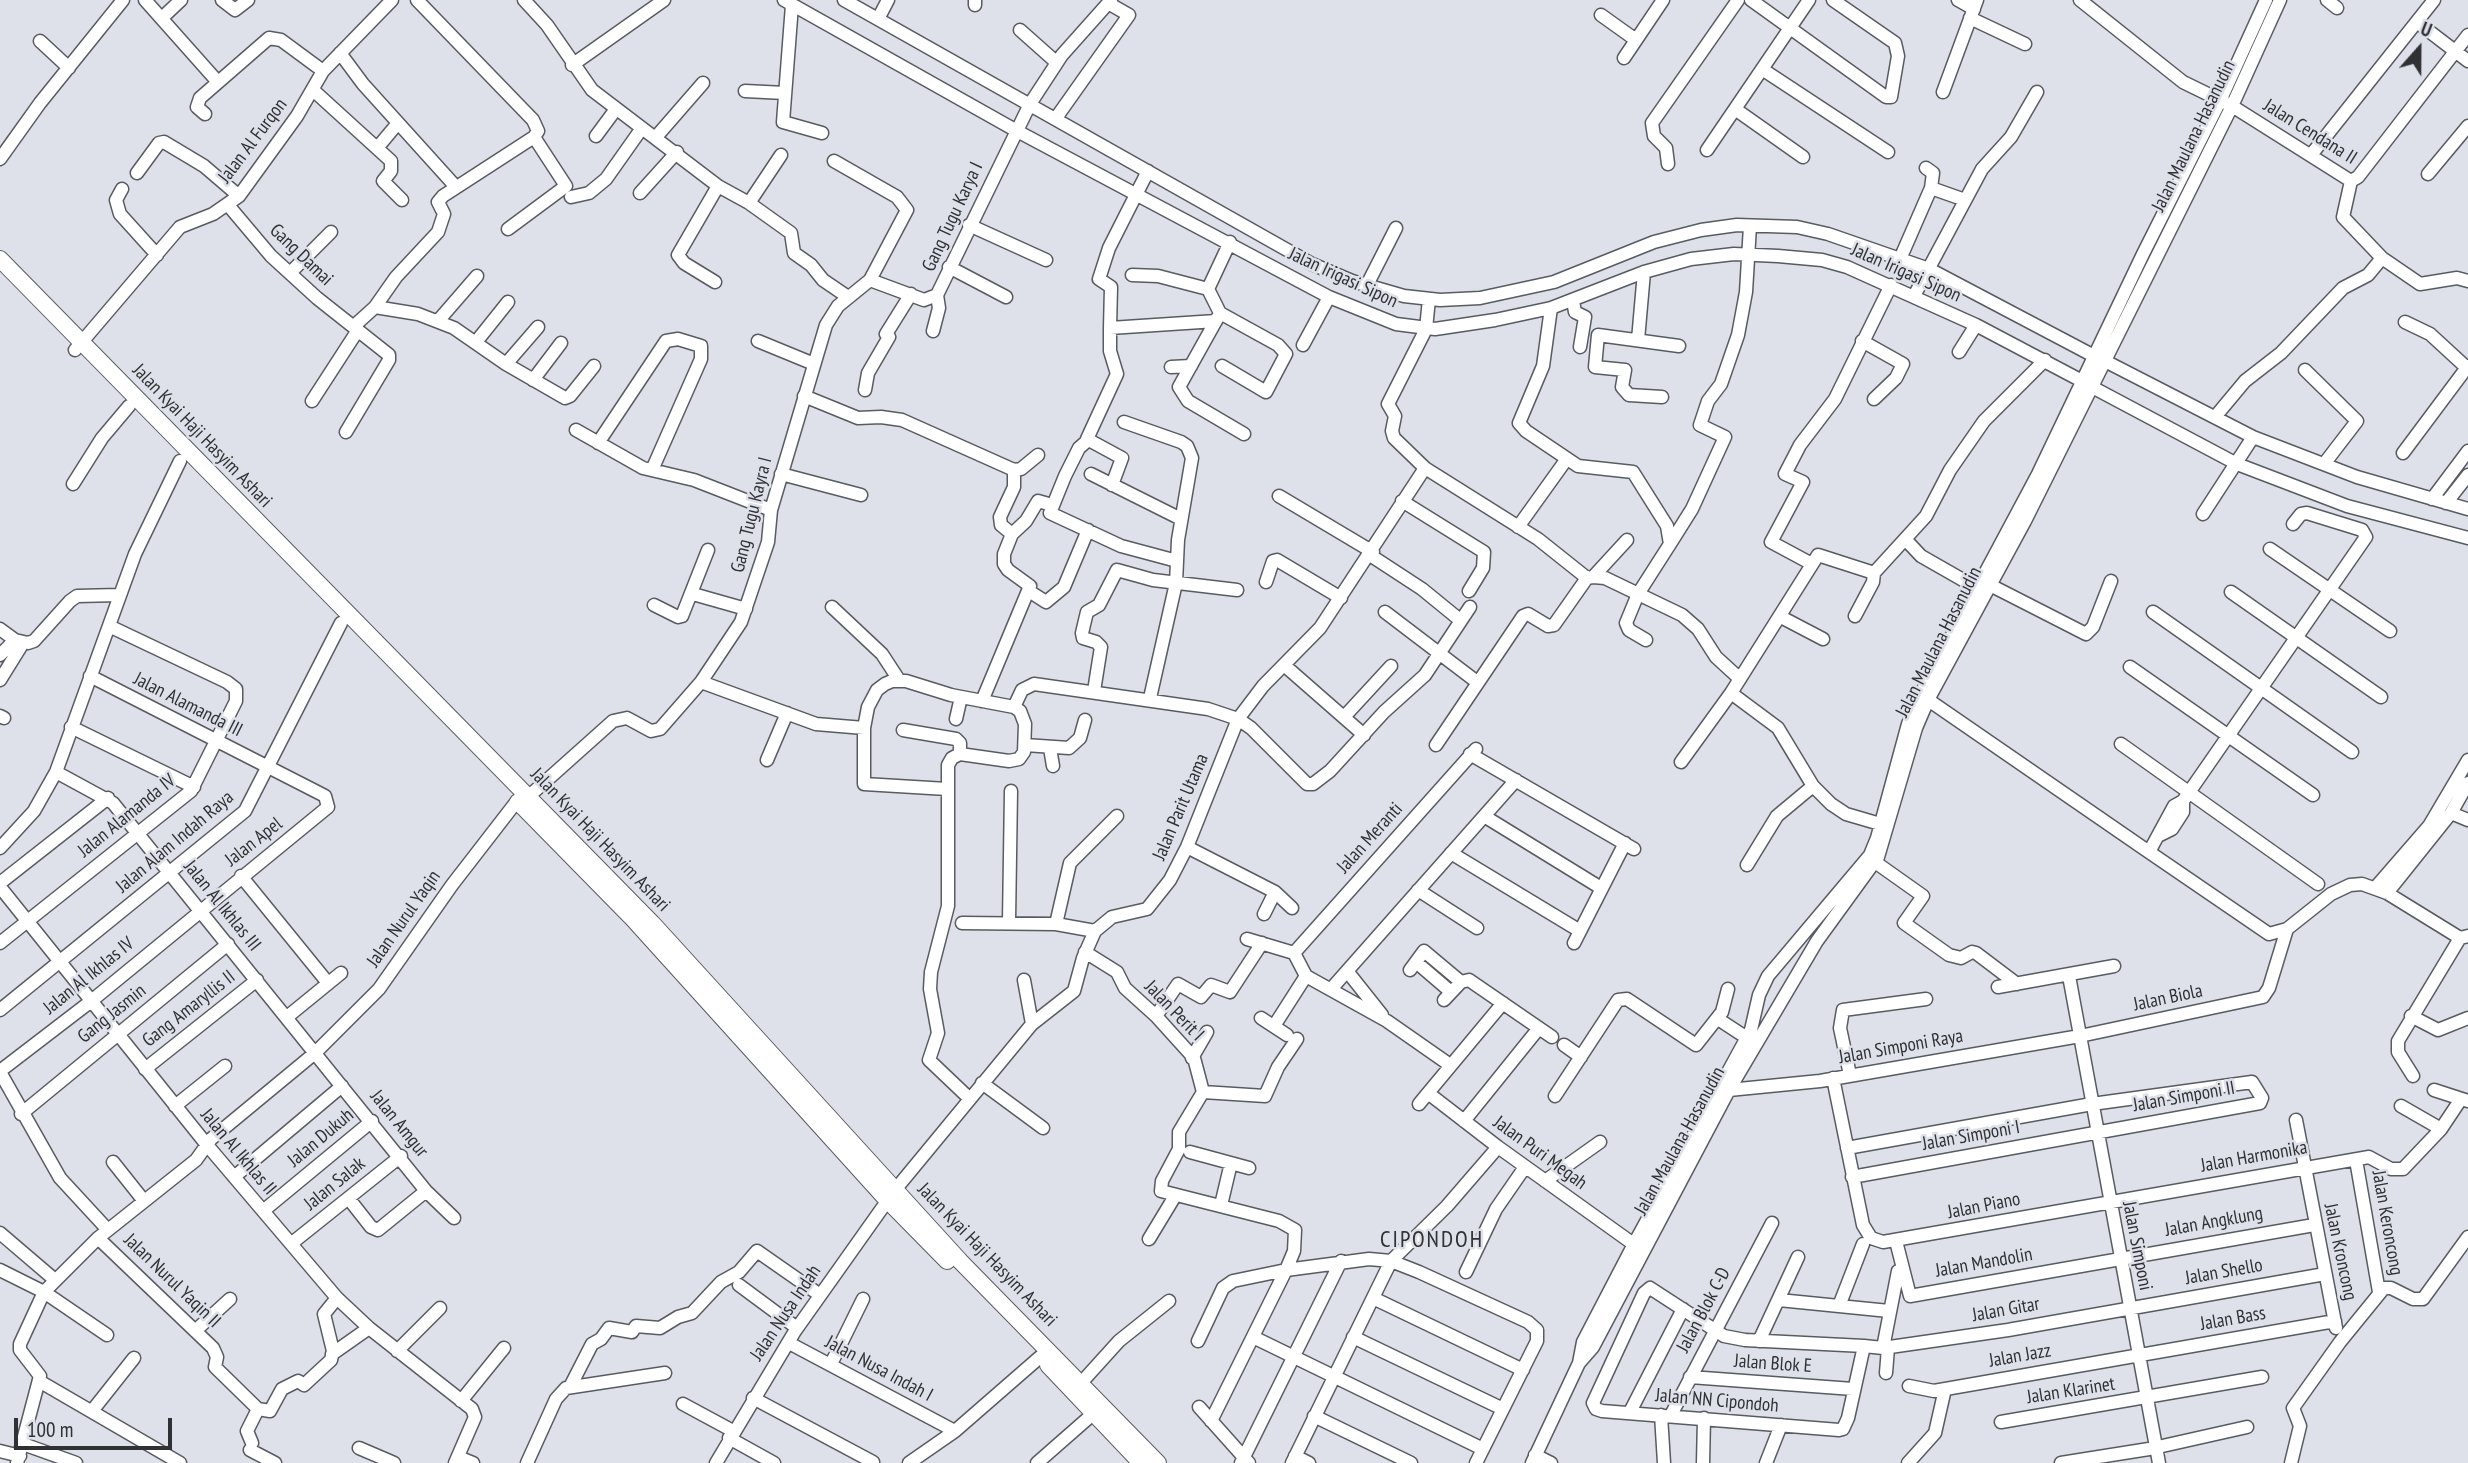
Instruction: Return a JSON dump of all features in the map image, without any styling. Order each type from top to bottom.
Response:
[{"type":"main road","name":"Jalan Kyai Haji Hasyim Ashari","points":[[0,258],[180,461],[344,618]]},
{"type":"main road","name":"Jalan Kyai Haji Hasyim Ashari","points":[[0,272],[79,347],[559,836],[742,1018],[891,1195],[1141,1463]]},
{"type":"main road","name":"Jalan Kyai Haji Hasyim Ashari","points":[[891,1195],[1158,1463]]},
{"type":"street","points":[[0,159],[123,0]]},
{"type":"street","points":[[145,0],[163,17],[217,81]]},
{"type":"street","points":[[163,17],[181,0]]},
{"type":"street","points":[[222,0],[234,10],[248,0]]},
{"type":"street","name":"Jalan Al Furqon","points":[[79,347],[180,227],[228,205],[239,196],[313,90],[323,71],[392,0]]},
{"type":"street","points":[[312,401],[356,328],[376,307],[396,277],[438,233],[444,215],[438,202],[456,187],[534,137],[537,128],[533,120],[417,0]]},
{"type":"street","points":[[524,0],[547,25],[572,65],[592,90],[677,152],[718,186],[749,203],[791,233],[794,253],[811,265],[823,280],[848,297],[870,280],[907,210],[897,197],[834,161]]},
{"type":"street","points":[[572,65],[664,0]]},
{"type":"street","name":"Jalan Irigasi Sipon","points":[[844,0],[1029,106],[1056,118],[1142,182],[1230,242],[1329,297],[1396,324],[1426,327],[1551,308],[1644,272],[1691,259],[1748,252],[1822,260],[1915,295],[2086,381],[2238,462],[2347,506],[2468,538]]},
{"type":"street","points":[[878,19],[888,0]]},
{"type":"street","points":[[1624,58],[1663,0]]},
{"type":"street","points":[[1668,164],[1666,148],[1654,136],[1652,122],[1738,0]]},
{"type":"street","points":[[1751,0],[1885,97],[1891,97],[1898,57],[1895,43],[1833,0]]},
{"type":"street","points":[[1707,150],[1810,0]]},
{"type":"street","points":[[1958,0],[2025,44]]},
{"type":"street","name":"Jalan Cendana II","points":[[2080,0],[2183,82],[2219,100],[2351,181],[2358,177],[2468,35]]},
{"type":"street","name":"Jalan Maulana Hasanudin","points":[[1670,1189],[1775,965],[1864,863],[1874,846],[1895,766],[1932,702],[1979,586],[2086,381],[2266,0]]},
{"type":"street","name":"Jalan Maulana Hasanudin","points":[[2096,359],[2170,230],[2219,100],[2280,0]]},
{"type":"street","points":[[2311,155],[2434,0]]},
{"type":"street","points":[[788,2],[783,122],[822,133]]},
{"type":"street","name":"Jalan Irigasi Sipon","points":[[788,2],[1018,129],[1142,182],[1312,264],[1367,285],[1429,301],[1480,298],[1554,282],[1654,242],[1701,230],[1797,228],[1818,232],[1928,271],[2252,438],[2324,464],[2468,509]]},
{"type":"street","points":[[1056,118],[1129,15],[1109,2]]},
{"type":"street","name":"Gang Tugu Karya I","points":[[870,280],[924,300],[937,295],[1029,106],[1056,62],[1109,2]]},
{"type":"street","points":[[1943,92],[1974,9]]},
{"type":"street","points":[[1601,15],[1636,40]]},
{"type":"street","points":[[2417,22],[2468,61]]},
{"type":"street","points":[[1020,30],[1056,62]]},
{"type":"street","points":[[205,114],[197,104],[217,81],[273,37],[289,45],[323,71]]},
{"type":"street","points":[[40,41],[69,68]]},
{"type":"street","points":[[340,53],[398,124],[456,187]]},
{"type":"street","points":[[1762,69],[1888,152]]},
{"type":"street","points":[[656,137],[703,83]]},
{"type":"street","points":[[313,90],[379,147],[393,165],[384,183],[402,200]]},
{"type":"street","points":[[745,91],[785,93]]},
{"type":"street","points":[[1915,295],[1987,161],[2011,137],[2037,92]]},
{"type":"street","points":[[596,136],[616,109]]},
{"type":"street","points":[[1735,109],[1803,157]]},
{"type":"street","points":[[379,147],[398,124]]},
{"type":"street","points":[[572,197],[589,193],[606,178],[642,128]]},
{"type":"street","points":[[2428,174],[2468,128]]},
{"type":"street","points":[[508,229],[566,186],[534,137]]},
{"type":"street","points":[[137,173],[159,143],[164,142],[204,166],[239,196]]},
{"type":"street","points":[[639,193],[677,152]]},
{"type":"street","points":[[749,203],[781,155]]},
{"type":"street","points":[[1900,259],[1931,188],[1933,173],[1926,168]]},
{"type":"street","points":[[2351,181],[2343,217],[2382,258],[2420,284],[2457,278],[2468,281]]},
{"type":"street","points":[[1142,182],[1109,248],[1099,280],[1111,287],[1110,351],[1116,373],[1087,441],[1079,447],[1050,513],[1143,554],[1177,561]]},
{"type":"street","points":[[715,282],[684,263],[678,255],[718,186]]},
{"type":"street","points":[[1931,188],[1965,200]]},
{"type":"street","points":[[122,189],[116,200],[120,214],[157,255]]},
{"type":"street","name":"Gang Damai","points":[[228,205],[290,274],[385,350],[389,360],[346,432]]},
{"type":"street","points":[[2158,224],[2170,230]]},
{"type":"street","points":[[969,225],[1046,260]]},
{"type":"street","points":[[1367,285],[1396,228]]},
{"type":"street","points":[[1646,640],[1626,627],[1639,594],[1692,509],[1725,437],[1700,425],[1704,409],[1721,384],[1732,359],[1745,302],[1750,229]]},
{"type":"street","points":[[290,274],[331,232]]},
{"type":"street","points":[[1230,242],[1208,289],[1218,317],[1179,387],[1188,401],[1244,433]]},
{"type":"street","points":[[2215,417],[2245,381],[2281,353],[2343,288],[2368,275],[2382,258]]},
{"type":"street","points":[[949,267],[1006,297]]},
{"type":"street","points":[[1638,340],[1644,272]]},
{"type":"street","points":[[1132,275],[1158,276],[1208,289]]},
{"type":"street","points":[[438,321],[477,276]]},
{"type":"street","points":[[1812,564],[1771,542],[1803,482],[1785,474],[1800,445],[1810,436],[1835,399],[1891,285]]},
{"type":"street","points":[[865,390],[868,373],[889,337],[886,334],[911,294]]},
{"type":"street","points":[[933,331],[939,308],[937,295]]},
{"type":"street","name":"Gang Tugu Kayra I","points":[[523,799],[613,721],[627,718],[651,731],[660,729],[701,682],[734,635],[746,609],[768,542],[771,510],[826,324],[848,297]]},
{"type":"street","points":[[1303,345],[1329,297]]},
{"type":"street","points":[[1429,301],[1426,327],[1388,404],[1395,416],[1392,430],[1394,438],[1425,468],[1538,539],[1590,578],[1605,578],[1690,621],[1716,657],[1740,679]]},
{"type":"street","points":[[1573,301],[1575,312],[1585,317],[1580,347]]},
{"type":"street","points":[[476,342],[508,302]]},
{"type":"street","points":[[376,307],[418,314],[438,321],[567,398],[594,366]]},
{"type":"street","points":[[1551,308],[1543,366],[1519,423],[1566,460],[1588,469],[1626,469],[1633,472],[1667,526],[1670,544]]},
{"type":"street","points":[[1110,328],[1218,317],[1278,345],[1286,354],[1266,392],[1222,366]]},
{"type":"street","points":[[2403,453],[2468,367],[2430,334],[2405,323]]},
{"type":"street","points":[[1959,352],[1976,326]]},
{"type":"street","points":[[506,364],[538,327]]},
{"type":"street","points":[[1661,397],[1629,395],[1622,387],[1626,370],[1595,367],[1598,335],[1679,346]]},
{"type":"street","points":[[598,443],[666,341],[678,339],[701,346],[701,359],[652,470]]},
{"type":"street","points":[[758,341],[814,364]]},
{"type":"street","points":[[1862,341],[1903,364],[1896,377],[1874,399]]},
{"type":"street","points":[[533,380],[561,343]]},
{"type":"street","points":[[1855,615],[1873,582],[1874,573],[1926,516],[1950,470],[1984,421],[2049,362]]},
{"type":"street","points":[[1171,368],[1191,366]]},
{"type":"street","points":[[2305,370],[2357,421],[2324,464]]},
{"type":"street","points":[[804,396],[858,418],[881,416],[902,420],[1014,470],[1021,469],[1038,455]]},
{"type":"street","points":[[73,484],[102,438],[129,406]]},
{"type":"street","points":[[1124,422],[1172,438],[1187,446],[1191,452],[1181,519],[1176,583],[1150,698]]},
{"type":"street","points":[[576,430],[652,470],[694,480],[771,510]]},
{"type":"street","points":[[2203,514],[2252,438]]},
{"type":"street","points":[[1087,441],[1122,458],[1112,485]]},
{"type":"street","points":[[2432,499],[2468,451]]},
{"type":"street","points":[[1518,527],[1566,460]]},
{"type":"street","points":[[3,840],[34,811],[56,772],[119,595],[143,536],[180,461]]},
{"type":"street","name":"Jalan Parit Utama","points":[[1095,932],[1112,917],[1147,909],[1170,880],[1187,847],[1238,719],[1263,686],[1304,646],[1341,598],[1425,468]]},
{"type":"street","points":[[1012,534],[1001,525],[1000,517],[1014,487],[1014,470]]},
{"type":"street","points":[[781,474],[861,495]]},
{"type":"street","points":[[1091,474],[1181,519]]},
{"type":"street","points":[[2446,503],[2468,475]]},
{"type":"street","points":[[1279,496],[1414,583],[1460,620]]},
{"type":"street","points":[[982,701],[1030,586],[1004,564],[1004,554],[1012,534],[1026,521],[1040,500],[1052,505]]},
{"type":"street","points":[[1402,501],[1484,552],[1486,560],[1469,591]]},
{"type":"street","points":[[2149,852],[2174,806],[2186,796],[2366,539],[2365,532],[2306,513],[2301,514],[2293,524]]},
{"type":"street","points":[[1029,591],[1046,602],[1063,587],[1088,530]]},
{"type":"street","points":[[1905,539],[1921,556],[1950,574],[2087,634],[2111,580]]},
{"type":"street","points":[[1436,745],[1525,614],[1554,625],[1590,578],[1627,540]]},
{"type":"street","points":[[2270,549],[2390,631]]},
{"type":"street","points":[[654,605],[681,617],[693,594],[708,550]]},
{"type":"street","points":[[1681,762],[1740,679],[1818,555],[1823,554],[1874,573]]},
{"type":"street","points":[[1266,582],[1273,561],[1277,560],[1341,598]]},
{"type":"street","points":[[1094,691],[1100,644],[1083,638],[1082,633],[1087,612],[1099,605],[1115,572],[1120,570],[1176,583],[1237,590]]},
{"type":"street","points":[[2231,592],[2381,697]]},
{"type":"street","points":[[693,594],[746,609]]},
{"type":"street","points":[[0,655],[19,642],[34,641],[70,601],[78,596],[119,595]]},
{"type":"street","points":[[832,607],[882,654],[899,680]]},
{"type":"street","points":[[1014,707],[1022,690],[1034,684],[1150,698],[1208,709],[1238,719],[1309,785],[1330,771],[1404,692],[1414,687],[1470,607]]},
{"type":"street","points":[[1385,612],[1477,682]]},
{"type":"street","points":[[2152,612],[2352,751]]},
{"type":"street","points":[[1780,617],[1823,639]]},
{"type":"street","name":"Jalan Alam Indah Raya","points":[[0,1010],[245,811],[344,618]]},
{"type":"street","name":"Jalan Alamanda IV","points":[[0,943],[194,787],[236,701],[236,689],[109,626]]},
{"type":"street","points":[[0,629],[19,642]]},
{"type":"street","points":[[0,680],[19,642]]},
{"type":"street","points":[[1284,665],[1364,735]]},
{"type":"street","points":[[1344,717],[1391,666]]},
{"type":"street","points":[[2130,667],[2313,795]]},
{"type":"street","name":"Jalan Alamanda III","points":[[90,676],[325,796],[329,803]]},
{"type":"street","points":[[947,789],[864,785],[863,728],[868,707],[877,690],[899,680],[961,697],[1014,707],[1024,717],[1023,756],[1015,761],[960,754],[950,761],[947,789],[948,906],[931,972],[930,989],[938,1033],[929,1060],[970,1099]]},
{"type":"street","points":[[701,682],[823,726],[863,728]]},
{"type":"street","points":[[1731,692],[1778,728],[1813,786],[1839,810],[1880,824]]},
{"type":"street","points":[[956,719],[961,697]]},
{"type":"street","points":[[1932,702],[2262,932],[2275,935],[2287,929],[2331,894],[2350,885],[2381,890],[2464,937],[2411,1016],[2397,1046],[2413,1076]]},
{"type":"street","points":[[767,760],[788,713]]},
{"type":"street","points":[[1025,745],[1069,748],[1076,744],[1086,720]]},
{"type":"street","points":[[71,727],[194,787]]},
{"type":"street","points":[[903,730],[956,739],[960,743],[960,754]]},
{"type":"street","points":[[2121,744],[2186,796],[2318,884]]},
{"type":"street","points":[[1050,748],[1053,766]]},
{"type":"street","name":"Jalan Meranti","points":[[1294,953],[1473,752],[1516,780]]},
{"type":"street","points":[[2381,890],[2429,826],[2468,760]]},
{"type":"street","name":"Jalan Al Ikhlas III","points":[[56,772],[108,798],[315,1053]]},
{"type":"street","points":[[1332,988],[1418,890],[1516,780],[1630,846],[1601,888],[1577,937],[1451,853]]},
{"type":"street","points":[[2381,890],[2451,813],[2468,783]]},
{"type":"street","points":[[1747,865],[1777,816],[1813,786]]},
{"type":"street","points":[[1009,921],[1011,791]]},
{"type":"street","points":[[0,885],[108,798]]},
{"type":"street","name":"Jalan Nurul Yaqin","points":[[39,1381],[39,1372],[24,1356],[20,1344],[44,1292],[144,1201],[196,1160],[206,1146],[315,1053],[379,989],[452,885],[523,799]]},
{"type":"street","name":"Jalan Apel","points":[[200,909],[326,810],[329,803]]},
{"type":"street","points":[[2451,813],[2468,820]]},
{"type":"street","points":[[1056,924],[1070,863],[1117,816]]},
{"type":"street","points":[[1484,816],[1601,888]]},
{"type":"street","name":"Jalan Maulana Hasanudin","points":[[1541,1460],[1579,1363],[1635,1245],[1732,1091],[1793,981],[1839,909],[1875,862],[1880,824]]},
{"type":"street","points":[[1187,847],[1275,892],[1292,908]]},
{"type":"street","points":[[1875,862],[1923,896],[1904,923],[1949,955],[1961,958],[1972,952],[1976,953],[2017,984]]},
{"type":"street","points":[[242,876],[328,983]]},
{"type":"street","name":"Jalan Al Ikhlas II","points":[[0,885],[206,1146],[337,1298],[397,1352],[475,1414],[456,1460]]},
{"type":"street","points":[[1418,890],[1477,928]]},
{"type":"street","points":[[1264,914],[1275,892]]},
{"type":"street","name":"Jalan Al Ikhlas IV","points":[[0,1071],[92,1000],[200,909]]},
{"type":"street","points":[[891,1195],[1032,1024],[1074,990],[1085,952],[1095,932],[1056,924],[1009,921],[962,923]]},
{"type":"street","name":"Jalan Biola","points":[[2080,1036],[2263,997],[2269,988],[2287,929]]},
{"type":"street","points":[[1247,939],[1294,953],[1306,976],[1319,985],[1332,988],[1387,1021],[1450,1065]]},
{"type":"street","points":[[1156,1016],[1178,984],[1201,997],[1211,985],[1230,992],[1262,943]]},
{"type":"street","name":"Gang Jasmin","points":[[22,1114],[228,944]]},
{"type":"street","name":"Jalan Perit I","points":[[1085,952],[1117,972],[1125,988],[1156,1016],[1192,1058],[1203,1092]]},
{"type":"street","points":[[1775,965],[1773,979],[1777,985],[1785,986],[1793,981]]},
{"type":"street","points":[[1413,966],[1452,991],[1473,982],[1552,1037]]},
{"type":"street","points":[[1998,986],[2070,976],[2114,966]]},
{"type":"street","points":[[1347,971],[1387,1021]]},
{"type":"street","points":[[286,1017],[341,973]]},
{"type":"street","points":[[1274,1026],[1306,976]]},
{"type":"street","name":"Jalan Simponi","points":[[2070,976],[2109,1202],[2159,1463]]},
{"type":"street","name":"Gang Amaryllis II","points":[[145,1069],[257,980]]},
{"type":"street","points":[[1024,980],[1032,1024]]},
{"type":"street","points":[[1555,1096],[1623,998],[1696,1045],[1723,1018],[1728,989]]},
{"type":"street","points":[[1759,995],[1774,990],[1778,995],[1777,1008]]},
{"type":"street","points":[[1850,1075],[1840,1028],[1843,1010],[1926,999]]},
{"type":"street","points":[[1419,1104],[1503,1003]]},
{"type":"street","points":[[2411,1016],[2438,1030],[2468,1018]]},
{"type":"street","points":[[1211,1421],[1286,1270],[1294,1251],[1294,1230],[1288,1224],[1221,1205],[1175,1196],[1159,1188],[1179,1149],[1178,1132],[1203,1092],[1265,1096],[1292,1037],[1261,1018]]},
{"type":"street","points":[[1723,1018],[1745,1031]]},
{"type":"street","points":[[1464,1121],[1539,1028]]},
{"type":"street","points":[[1192,1058],[1208,1032]]},
{"type":"street","name":"Jalan Simponi Raya","points":[[1732,1091],[1833,1078],[2080,1036]]},
{"type":"street","points":[[1564,1045],[1581,1056]]},
{"type":"street","name":"Jalan Amgur","points":[[315,1053],[401,1156],[426,1191],[454,1218]]},
{"type":"street","points":[[175,1106],[225,1066]]},
{"type":"street","points":[[0,1071],[22,1114]]},
{"type":"street","points":[[1833,1078],[1865,1240],[1839,1306]]},
{"type":"street","name":"Jalan Simponi II","points":[[2092,1104],[2252,1082],[2262,1098],[2260,1103],[2097,1132]]},
{"type":"street","points":[[982,1083],[1043,1128]]},
{"type":"street","points":[[234,1177],[342,1086]]},
{"type":"street","points":[[2401,1106],[2441,1129],[2464,1100],[2434,1090]]},
{"type":"street","name":"Jalan Puri Megah","points":[[1428,1093],[1525,1167],[1635,1245]]},
{"type":"street","name":"Jalan Simponi I","points":[[1847,1148],[2092,1104]]},
{"type":"street","name":"Jalan Nurul Yaqin II","points":[[22,1114],[60,1178],[104,1237],[216,1352],[215,1367],[258,1409]]},
{"type":"street","name":"Jalan Kroncong","points":[[2295,1120],[2314,1225],[2340,1342]]},
{"type":"street","name":"Jalan Dukuh","points":[[263,1211],[372,1121]]},
{"type":"street","name":"Jalan Harmonika","points":[[2109,1202],[2373,1157],[2391,1168],[2403,1169],[2441,1129]]},
{"type":"street","name":"Jalan Simponi I","points":[[1852,1177],[2097,1132]]},
{"type":"street","points":[[1545,1181],[1601,1142]]},
{"type":"street","points":[[1309,1463],[1293,1460],[1391,1261],[1447,1206],[1498,1147]]},
{"type":"street","points":[[1190,1152],[1249,1168]]},
{"type":"street","name":"Jalan Salak","points":[[292,1243],[401,1156]]},
{"type":"street","name":"Jalan Keroncong","points":[[2356,1160],[2379,1292]]},
{"type":"street","points":[[113,1162],[144,1201]]},
{"type":"street","points":[[1221,1205],[1231,1163]]},
{"type":"street","points":[[1466,1272],[1496,1209],[1525,1167]]},
{"type":"street","points":[[349,1199],[371,1227],[378,1230],[426,1191]]},
{"type":"street","name":"Jalan Nusa Indah","points":[[716,1463],[797,1328],[891,1195]]},
{"type":"street","points":[[1149,1239],[1175,1196]]},
{"type":"street","name":"Jalan Piano","points":[[1865,1240],[1896,1241],[2109,1202]]},
{"type":"street","name":"Jalan Blok C-D","points":[[1666,1415],[1716,1332],[1772,1223]]},
{"type":"street","name":"Jalan Angklung","points":[[2120,1257],[2314,1225]]},
{"type":"street","points":[[0,1233],[55,1280]]},
{"type":"street","points":[[2291,1463],[2300,1426],[2293,1408],[2379,1292],[2387,1287],[2413,1299],[2423,1299],[2468,1237]]},
{"type":"street","name":"Jalan Mandolin","points":[[1896,1241],[1910,1296],[2120,1257]]},
{"type":"street","points":[[527,1463],[556,1399],[570,1387],[592,1344],[601,1339],[610,1328],[632,1332],[636,1326],[660,1328],[678,1317],[692,1313],[721,1282],[739,1272],[757,1251],[820,1295]]},
{"type":"street","points":[[1759,1341],[1798,1257]]},
{"type":"street","points":[[1199,1407],[1245,1462],[1341,1261]]},
{"type":"street","points":[[1198,1341],[1228,1284],[1286,1270],[1341,1261],[1391,1261],[1532,1325],[1537,1330],[1537,1341],[1476,1463]]},
{"type":"street","points":[[0,1270],[44,1292],[107,1335]]},
{"type":"street","points":[[1886,1373],[1885,1348],[1889,1311],[1898,1271]]},
{"type":"street","name":"Jalan Shello","points":[[2129,1307],[2325,1274]]},
{"type":"street","points":[[739,1285],[797,1328]]},
{"type":"street","points":[[1588,1345],[1613,1357],[1648,1288],[1654,1289],[1716,1332]]},
{"type":"street","points":[[275,1463],[251,1446],[247,1431],[258,1409],[270,1411],[282,1389],[299,1381],[304,1384],[331,1360],[324,1314],[337,1298]]},
{"type":"street","points":[[1373,1298],[1523,1370]]},
{"type":"street","points":[[195,1331],[230,1299]]},
{"type":"street","points":[[831,1364],[863,1300]]},
{"type":"street","points":[[1779,1300],[1889,1311]]},
{"type":"street","points":[[1081,1383],[1119,1340],[1169,1301]]},
{"type":"street","name":"Jalan Gitar","points":[[1716,1332],[1759,1341],[1885,1348],[2129,1307]]},
{"type":"street","points":[[397,1352],[440,1308]]},
{"type":"street","points":[[1629,1412],[1683,1309]]},
{"type":"street","name":"Jalan Bass","points":[[2139,1355],[2335,1321]]},
{"type":"street","points":[[332,1354],[369,1328]]},
{"type":"street","points":[[1353,1337],[1503,1409]]},
{"type":"street","points":[[1253,1338],[1483,1449]]},
{"type":"street","name":"Jalan Nusa Indah I","points":[[789,1343],[951,1429]]},
{"type":"street","points":[[1853,1389],[1864,1346]]},
{"type":"street","points":[[461,1401],[505,1348]]},
{"type":"street","name":"Jalan Jazz","points":[[1909,1386],[1930,1391],[1945,1389],[2139,1355]]},
{"type":"street","points":[[909,1463],[955,1431],[1040,1357]]},
{"type":"street","name":"Jalan NN Cipondoh","points":[[1613,1357],[1594,1396],[1593,1406],[1598,1410],[1839,1430],[1846,1425],[1853,1389]]},
{"type":"street","points":[[92,1411],[134,1358]]},
{"type":"street","points":[[570,1387],[665,1373]]},
{"type":"street","name":"Jalan Blok E","points":[[1690,1377],[1853,1389]]},
{"type":"street","name":"Jalan Klarinet","points":[[2001,1423],[2262,1377]]},
{"type":"street","points":[[20,1454],[39,1381],[180,1463]]},
{"type":"street","points":[[1908,1463],[1935,1433],[1945,1389]]},
{"type":"street","points":[[753,1398],[873,1462]]},
{"type":"street","points":[[683,1404],[774,1463]]},
{"type":"street","points":[[1037,1463],[1094,1413]]},
{"type":"street","points":[[1664,1463],[1666,1415]]},
{"type":"street","points":[[1314,1416],[1411,1463]]},
{"type":"street","points":[[1703,1463],[1704,1418]]},
{"type":"street","points":[[1766,1463],[1781,1425]]},
{"type":"street","points":[[2061,1463],[2156,1447],[2247,1427]]},
{"type":"street","points":[[359,1448],[394,1463]]},
{"type":"street","points":[[0,1451],[76,1463]]},
{"type":"street","points":[[456,1460],[473,1463]]},
{"type":"district","name":"CIPONDOH","points":[[1432,1240]]}]
